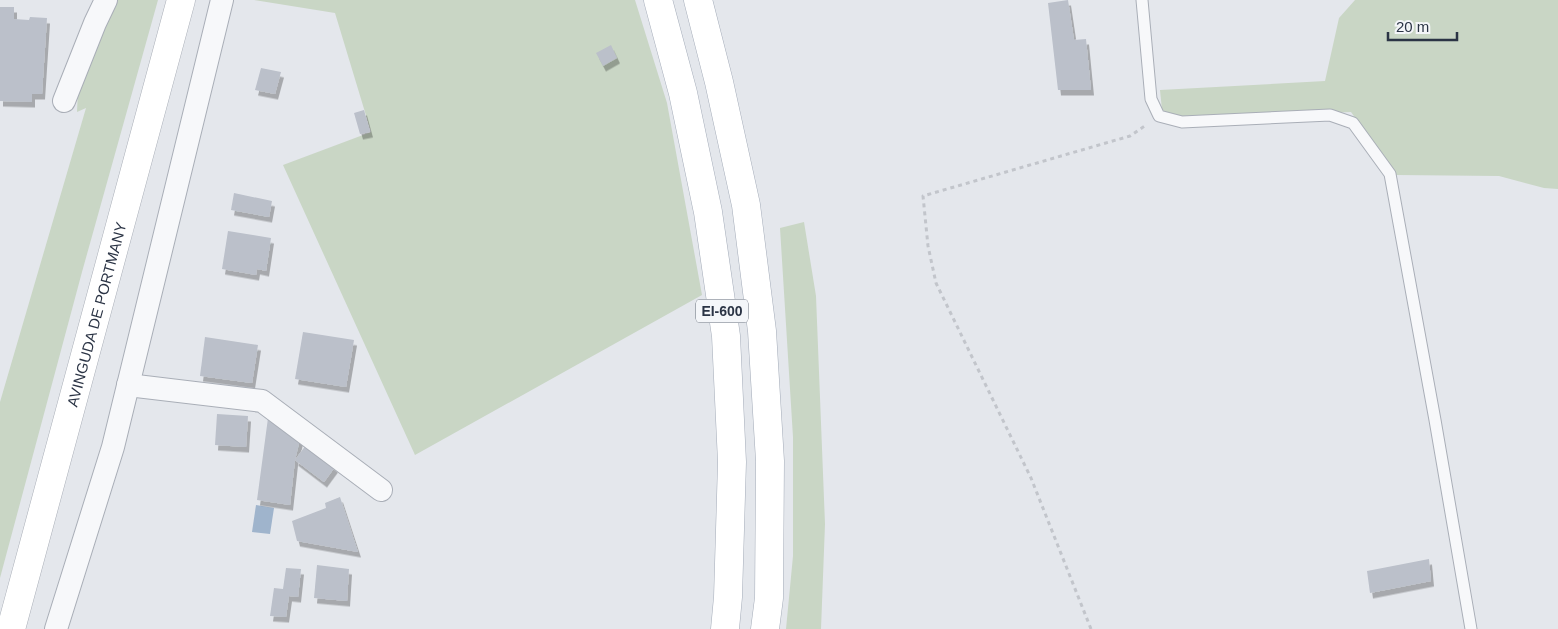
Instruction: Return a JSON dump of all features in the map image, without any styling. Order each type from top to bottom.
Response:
[{"type":"main road","name":"AVINGUDA DE PORTMANY","points":[[12,629],[181,0]]},
{"type":"main road","name":"EI-600","points":[[658,0],[683,93],[708,212],[726,336],[732,462],[728,597],[725,629]]},
{"type":"main road","name":"EI-600","points":[[698,0],[720,82],[746,205],[762,331],[770,461],[768,598],[765,629]]},
{"type":"street","points":[[64,101],[106,0]]},
{"type":"street","points":[[56,629],[113,448],[222,0]]},
{"type":"street","points":[[128,385],[262,401],[381,490]]},
{"type":"lane","points":[[1142,0],[1152,99],[1159,116],[1182,122],[1330,115],[1353,123],[1390,174],[1471,629]]},
{"type":"path","points":[[1091,629],[1031,478],[936,283],[928,246],[924,196],[1130,136],[1159,116]]},
{"type":"green space","points":[[114,0],[158,0],[82,272],[0,578],[0,402],[86,108],[77,112],[78,88]]},
{"type":"green space","points":[[254,0],[635,0],[667,103],[702,295],[415,455],[283,165],[371,132],[335,13]]},
{"type":"green space","points":[[1355,0],[1558,0],[1558,189],[1544,188],[1499,176],[1396,175],[1351,112],[1183,119],[1162,110],[1160,90],[1325,81],[1339,18]]},
{"type":"green space","points":[[804,222],[816,296],[825,524],[821,629],[786,629],[793,556],[793,437],[780,228]]},
{"type":"water","points":[[256,505],[274,508],[270,534],[252,532]]},
{"type":"building","points":[[1068,0],[1074,40],[1086,39],[1091,90],[1058,90],[1048,3]]},
{"type":"building","points":[[0,7],[14,7],[14,19],[29,20],[30,17],[47,18],[42,94],[32,94],[32,102],[0,101]]},
{"type":"building","points":[[611,45],[617,58],[603,66],[596,53]]},
{"type":"building","points":[[261,68],[281,72],[275,94],[255,90]]},
{"type":"building","points":[[364,110],[370,132],[360,134],[354,113]]},
{"type":"building","points":[[234,193],[272,201],[269,217],[231,210]]},
{"type":"building","points":[[228,231],[271,238],[266,271],[257,269],[256,275],[222,269]]},
{"type":"building","points":[[303,332],[354,340],[346,387],[295,379]]},
{"type":"building","points":[[205,337],[258,345],[252,383],[200,376]]},
{"type":"building","points":[[217,414],[248,416],[246,447],[215,445]]},
{"type":"building","points":[[268,418],[300,439],[295,460],[290,505],[257,500]]},
{"type":"building","points":[[306,445],[335,467],[324,482],[295,460]]},
{"type":"building","points":[[340,497],[358,552],[297,541],[292,521],[326,508],[325,503]]},
{"type":"building","points":[[1429,559],[1431,581],[1370,593],[1367,571]]},
{"type":"building","points":[[317,565],[349,569],[347,601],[314,598]]},
{"type":"building","points":[[286,568],[301,569],[298,597],[289,596],[286,617],[270,616],[274,588],[283,589]]}]
